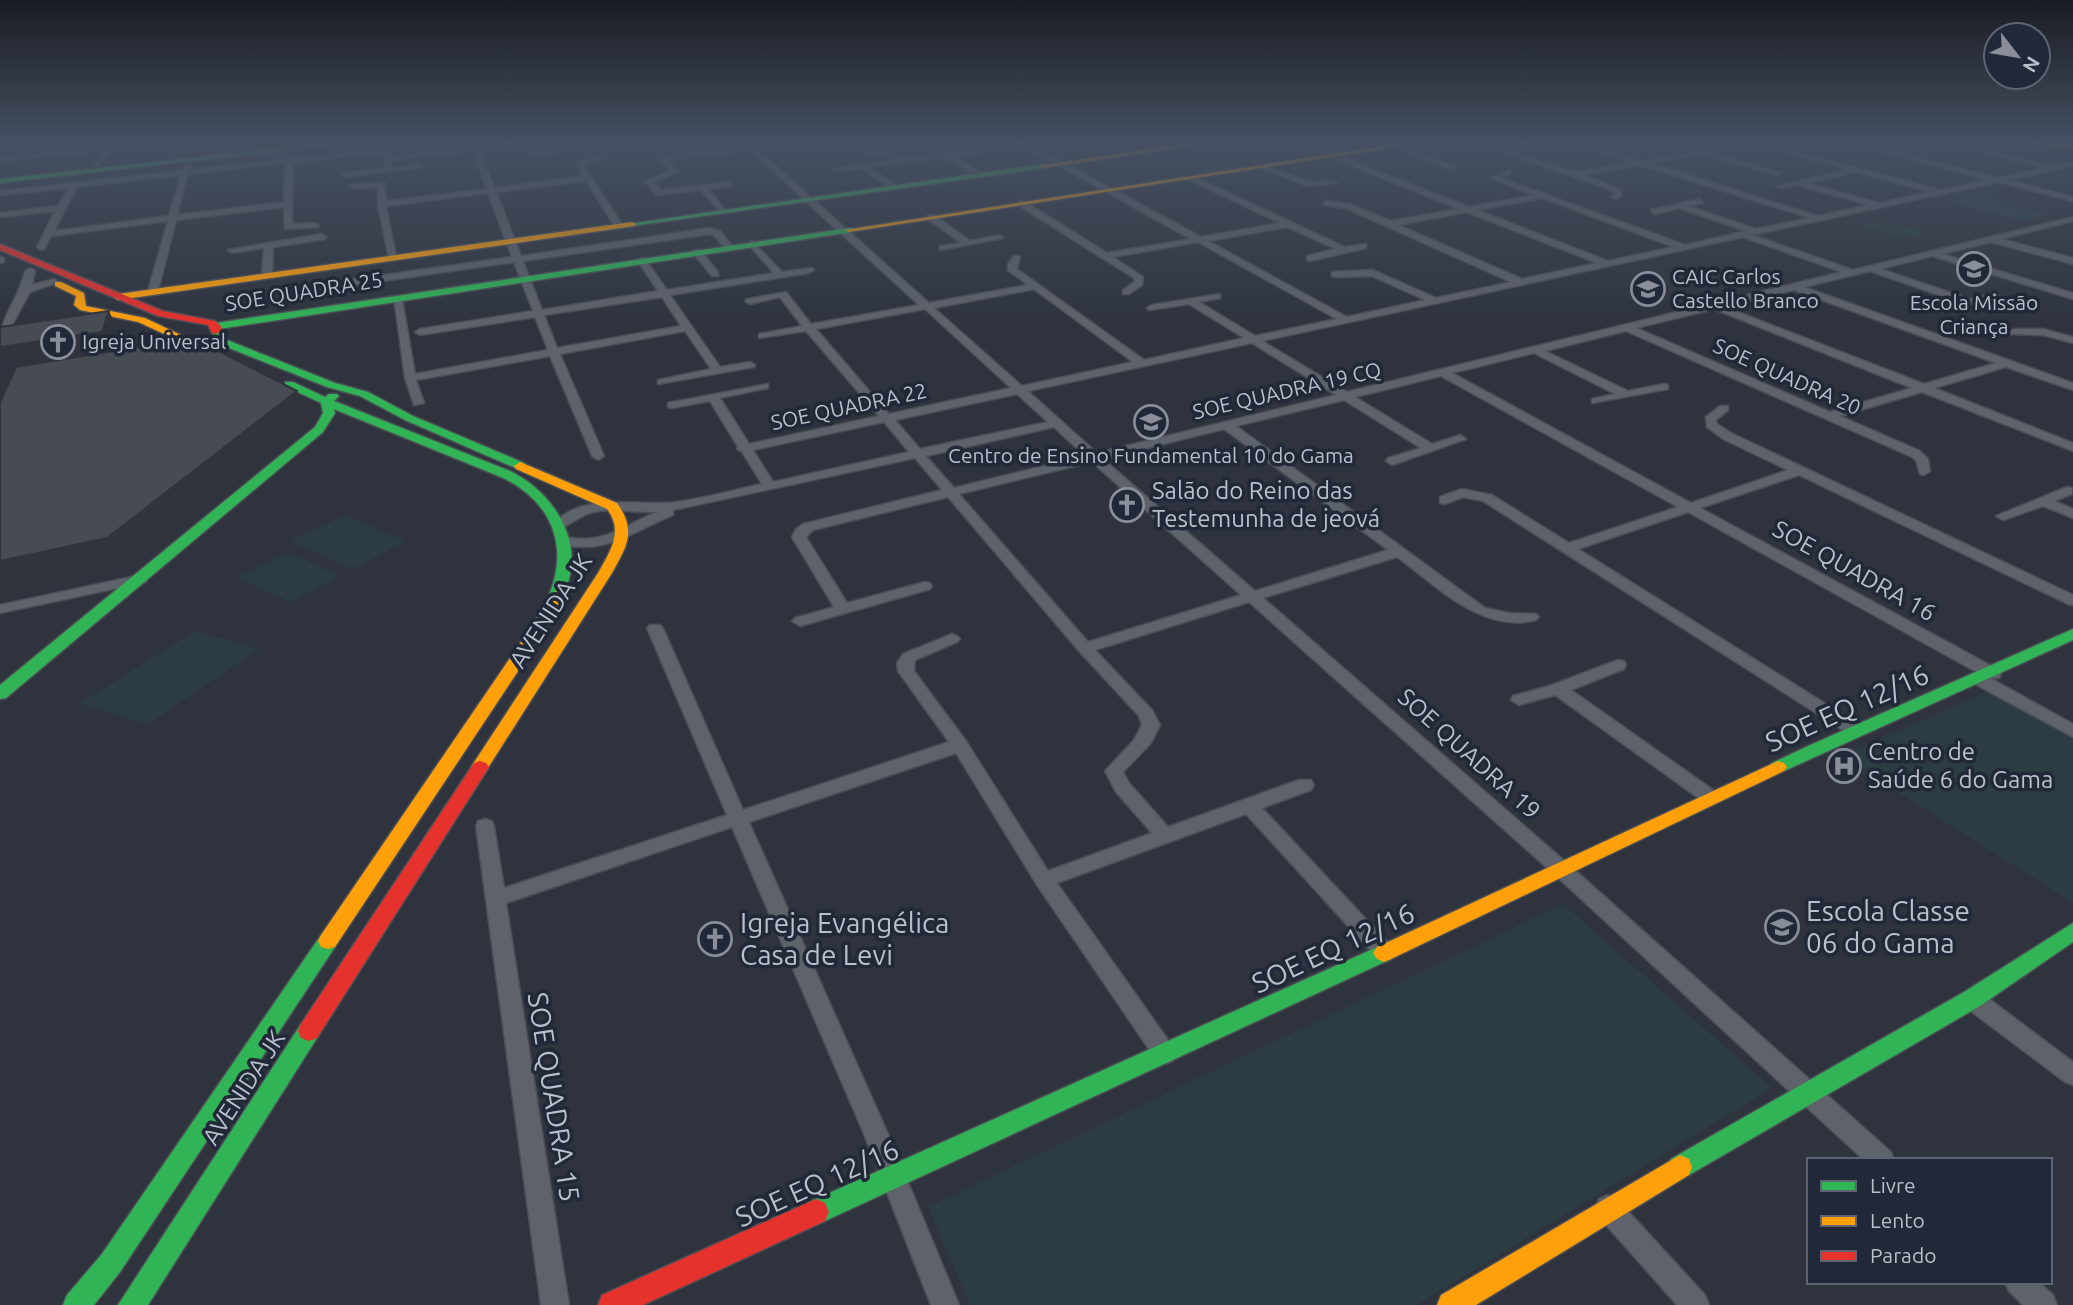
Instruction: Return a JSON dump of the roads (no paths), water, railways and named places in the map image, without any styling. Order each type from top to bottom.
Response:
[{"type":"street","points":[[41,247],[64,203]]},
{"type":"street","points":[[153,291],[175,203]]},
{"type":"street","points":[[391,203],[382,204],[392,257]]},
{"type":"street","points":[[495,203],[598,456]]},
{"type":"street","points":[[605,203],[619,226]]},
{"type":"street","points":[[715,203],[722,211]]},
{"type":"street","points":[[79,302],[782,203]]},
{"type":"street","name":"SOE QUADRA 19","points":[[815,203],[1094,457],[1255,596],[1880,1158]]},
{"type":"street","points":[[1021,203],[1140,280],[1126,292]]},
{"type":"street","name":"SOE QUADRA 25","points":[[185,339],[201,337],[216,328],[261,336],[397,299],[1021,203]]},
{"type":"street","points":[[1133,203],[1346,320]]},
{"type":"street","points":[[1243,203],[1343,250]]},
{"type":"street","points":[[1326,203],[1347,206],[1522,283]]},
{"type":"street","points":[[1451,203],[1607,264]]},
{"type":"street","points":[[1389,224],[1506,203]]},
{"type":"street","points":[[1561,203],[1685,248]]},
{"type":"street","points":[[1654,212],[1692,203]]},
{"type":"street","points":[[1769,203],[1818,218]]},
{"type":"street","points":[[1869,203],[1880,206]]},
{"type":"street","name":"SOE QUADRA 22","points":[[713,396],[743,449],[1897,203]]},
{"type":"street","points":[[47,233],[287,204],[288,228],[315,225]]},
{"type":"street","points":[[1679,206],[1759,233]]},
{"type":"street","points":[[0,215],[61,208]]},
{"type":"street","points":[[930,217],[968,244]]},
{"type":"street","name":"SOE QUADRA 20","points":[[1489,360],[2073,219]]},
{"type":"street","points":[[2052,223],[2073,229]]},
{"type":"street","points":[[1106,256],[1289,224]]},
{"type":"street","points":[[341,284],[710,231],[717,233],[729,247]]},
{"type":"street","points":[[1743,235],[1853,273]]},
{"type":"street","points":[[232,250],[322,237]]},
{"type":"street","points":[[943,248],[999,238]]},
{"type":"street","points":[[1992,239],[2073,261]]},
{"type":"street","points":[[267,274],[269,244]]},
{"type":"street","points":[[752,244],[780,275]]},
{"type":"street","points":[[1310,258],[1363,246]]},
{"type":"street","points":[[697,252],[715,274]]},
{"type":"street","points":[[1932,253],[2073,296]]},
{"type":"street","name":"AVENIDA JK","points":[[0,257],[81,295],[79,305],[89,310],[133,318],[185,339],[203,356],[327,402],[512,478],[530,488],[561,524],[565,541],[565,566],[559,590],[544,620],[111,1264],[77,1305]]},
{"type":"street","name":"AVENIDA JK","points":[[0,257],[115,295],[161,314],[206,321],[216,328],[218,339],[261,336],[306,376],[379,402],[409,418],[612,506]]},
{"type":"street","points":[[1017,258],[1012,264],[1013,270],[1144,365]]},
{"type":"street","points":[[642,261],[718,372]]},
{"type":"street","points":[[1871,269],[1969,302]]},
{"type":"street","points":[[420,332],[809,270]]},
{"type":"street","points":[[0,338],[26,290],[30,271]]},
{"type":"street","points":[[1335,274],[1369,272],[1435,302]]},
{"type":"street","points":[[26,290],[54,282]]},
{"type":"street","points":[[763,336],[1037,286]]},
{"type":"street","points":[[1795,287],[2073,387]]},
{"type":"street","points":[[750,301],[783,294],[789,305],[917,454],[1085,648],[1146,714],[1152,725],[1148,739],[1114,771],[1122,787],[1165,836]]},
{"type":"street","points":[[1152,308],[1217,296]]},
{"type":"street","points":[[1941,309],[1994,296]]},
{"type":"street","name":"SOE QUADRA 25","points":[[397,299],[410,378],[418,403]]},
{"type":"street","points":[[1192,302],[1430,448]]},
{"type":"street","points":[[1712,306],[2073,447]]},
{"type":"street","name":"SOE QUADRA 20","points":[[1625,327],[1916,454],[1922,459],[1924,471]]},
{"type":"street","points":[[410,378],[687,328]]},
{"type":"street","points":[[2014,332],[2043,332],[2073,340]]},
{"type":"street","points":[[1534,349],[1627,395]]},
{"type":"street","name":"SOE QUADRA 19 CQ","points":[[1094,457],[1489,360]]},
{"type":"street","points":[[1829,416],[2007,363]]},
{"type":"street","points":[[662,382],[750,365]]},
{"type":"street","name":"SOE QUADRA 16","points":[[1442,372],[1693,508],[1986,677],[2073,731]]},
{"type":"street","points":[[671,405],[764,386]]},
{"type":"street","points":[[1596,401],[1664,387]]},
{"type":"street","points":[[319,429],[330,411],[327,402],[336,394],[353,391]]},
{"type":"street","points":[[0,694],[319,429],[379,402]]},
{"type":"street","points":[[1724,408],[1710,419],[1716,430],[2073,601]]},
{"type":"street","points":[[561,524],[572,514],[590,507],[657,508],[690,504],[1057,423]]},
{"type":"street","points":[[1226,425],[1480,611],[1509,618],[1531,617]]},
{"type":"street","points":[[1392,461],[1460,439]]},
{"type":"street","points":[[743,449],[769,486]]},
{"type":"street","points":[[843,609],[799,537],[808,527],[1094,457]]},
{"type":"street","name":"SOE QUADRA 16","points":[[1566,549],[1798,471]]},
{"type":"street","points":[[2003,516],[2067,491]]},
{"type":"street","points":[[1445,500],[1462,493],[1479,495],[1855,730]]},
{"type":"street","points":[[2043,501],[2073,514]]},
{"type":"street","points":[[565,541],[596,545],[625,534],[654,517],[690,504]]},
{"type":"street","points":[[612,506],[622,514],[625,534]]},
{"type":"street","name":"AVENIDA JK","points":[[132,1305],[605,573],[625,534]]},
{"type":"street","points":[[1085,648],[1400,551]]},
{"type":"street","points":[[0,609],[141,579]]},
{"type":"street","points":[[800,621],[925,586]]},
{"type":"street","points":[[655,628],[895,1177],[945,1305]]},
{"type":"street","name":"SOE EQ 12/16","points":[[612,1305],[1385,953],[1855,730],[1986,677],[2073,634]]},
{"type":"street","points":[[952,639],[916,653],[905,663],[906,671],[960,745],[1044,880],[1165,1054]]},
{"type":"street","points":[[1519,700],[1558,689],[1618,665]]},
{"type":"street","points":[[1558,689],[1710,797]]},
{"type":"street","points":[[494,899],[960,745]]},
{"type":"street","points":[[1044,880],[1305,785]]},
{"type":"street","points":[[1249,805],[1385,953]]},
{"type":"street","name":"SOE QUADRA 15","points":[[485,826],[555,1305]]},
{"type":"street","points":[[1451,1305],[1608,1208],[1972,999],[2073,931]]},
{"type":"street","points":[[1972,999],[2073,1075]]},
{"type":"street","points":[[1608,1208],[1695,1305]]},
{"type":"street","points":[[2020,1284],[2043,1305]]},
{"type":"place","name":"Escola Missão Criança","points":[[1974,269]]},
{"type":"place","name":"CAIC Carlos Castello Branco","points":[[1648,289]]},
{"type":"place","name":"Igreja Universal","points":[[58,342]]},
{"type":"place","name":"Centro de Ensino Fundamental 10 do Gama","points":[[1151,422]]},
{"type":"place","name":"Salão do Reino das Testemunha de jeová","points":[[1127,505]]},
{"type":"place","name":"Centro de Saúde 6 do Gama","points":[[1844,766]]},
{"type":"place","name":"Escola Classe 06 do Gama","points":[[1782,927]]},
{"type":"place","name":"Igreja Evangélica Casa de Levi","points":[[715,939]]}]
